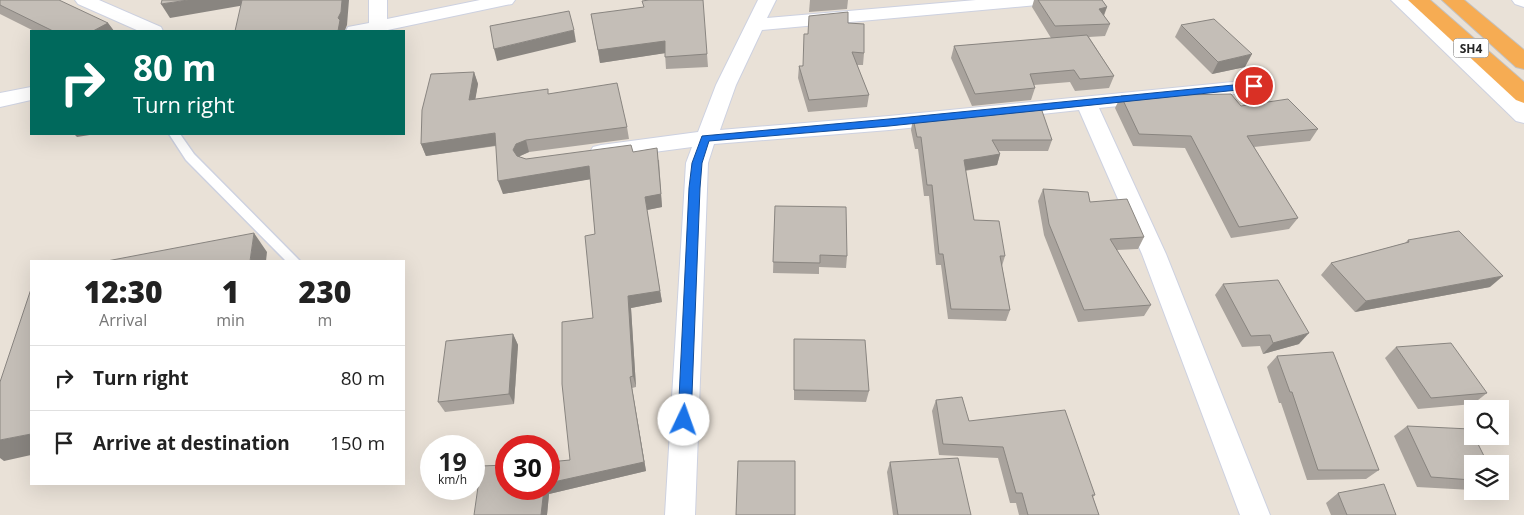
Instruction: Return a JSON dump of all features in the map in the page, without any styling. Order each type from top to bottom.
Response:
[{"type":"highway","name":"SH4","points":[[1418,0],[1524,95]]},
{"type":"highway","name":"SH4","points":[[1452,0],[1524,62]]},
{"type":"street","points":[[84,0],[152,30]]},
{"type":"street","points":[[378,0],[378,27]]},
{"type":"street","points":[[362,30],[506,0]]},
{"type":"street","points":[[680,515],[694,188],[697,163],[726,85],[767,0]]},
{"type":"street","points":[[754,25],[1037,0]]},
{"type":"street","points":[[1401,0],[1524,115]]},
{"type":"street","points":[[579,155],[705,138],[889,123],[1254,86]]},
{"type":"street","points":[[0,100],[30,94]]},
{"type":"street","points":[[1086,103],[1154,254],[1254,515]]},
{"type":"lane","points":[[175,135],[190,157],[293,260]]},
{"type":"building","points":[[0,0],[59,0],[108,23],[95,30],[51,30],[0,5]]},
{"type":"building","points":[[162,0],[188,0],[161,4]]},
{"type":"building","points":[[242,0],[342,0],[341,12],[338,18],[340,20],[338,30],[235,30]]},
{"type":"building","points":[[703,0],[707,54],[665,57],[665,41],[598,50],[591,14],[644,7],[642,1]]},
{"type":"building","points":[[1038,0],[1102,0],[1107,7],[1099,9],[1110,24],[1055,26]]},
{"type":"building","points":[[569,11],[574,30],[494,49],[490,26]]},
{"type":"building","points":[[848,12],[848,23],[864,24],[864,53],[852,52],[869,95],[809,100],[799,66],[803,66],[804,34],[808,34],[809,16]]},
{"type":"building","points":[[1214,19],[1252,54],[1218,62],[1181,25]]},
{"type":"building","points":[[1087,35],[1114,76],[1080,79],[1074,70],[1030,74],[1035,88],[975,94],[954,46]]},
{"type":"building","points":[[474,72],[469,100],[548,89],[548,94],[617,83],[627,127],[526,140],[516,144],[513,150],[517,156],[526,159],[631,145],[633,152],[657,148],[661,194],[645,197],[660,291],[628,296],[633,376],[630,377],[644,462],[560,481],[560,461],[570,460],[562,384],[562,322],[593,318],[585,236],[595,234],[589,166],[498,181],[495,133],[421,144],[422,110],[431,74]]},
{"type":"building","points":[[1231,94],[1241,106],[1288,99],[1318,129],[1247,136],[1298,218],[1239,227],[1191,136],[1139,134],[1121,96]]},
{"type":"building","points":[[1040,105],[1052,140],[992,140],[1000,154],[964,160],[974,220],[999,221],[1005,256],[1000,256],[1010,310],[951,309],[943,254],[939,254],[932,185],[927,185],[921,137],[917,137],[913,118],[984,114],[983,111]]},
{"type":"building","points":[[1043,189],[1088,192],[1090,202],[1127,199],[1144,237],[1110,239],[1151,305],[1084,310],[1049,224]]},
{"type":"building","points":[[775,206],[846,207],[847,256],[820,255],[820,263],[773,262]]},
{"type":"building","points":[[1459,231],[1503,276],[1366,301],[1331,263],[1409,242],[1408,240]]},
{"type":"building","points":[[254,233],[250,260],[112,260]]},
{"type":"building","points":[[1278,280],[1309,333],[1273,343],[1270,335],[1251,336],[1223,284]]},
{"type":"building","points":[[30,292],[30,434],[0,440],[0,382]]},
{"type":"building","points":[[513,334],[509,394],[438,402],[446,341]]},
{"type":"building","points":[[794,339],[865,340],[869,391],[794,390]]},
{"type":"building","points":[[1451,343],[1487,393],[1431,398],[1396,347]]},
{"type":"building","points":[[1333,352],[1379,470],[1318,470],[1292,392],[1290,392],[1277,356]]},
{"type":"building","points":[[962,397],[969,421],[1065,410],[1095,495],[1092,495],[1099,515],[1028,515],[1022,493],[1016,493],[1003,447],[943,444],[936,400]]},
{"type":"building","points":[[1407,426],[1464,429],[1464,445],[1478,445],[1484,455],[1464,455],[1464,479],[1431,477]]},
{"type":"building","points":[[958,458],[971,515],[898,515],[890,462]]},
{"type":"building","points":[[738,461],[795,461],[795,515],[736,515]]},
{"type":"building","points":[[495,465],[495,500],[543,500],[541,515],[474,515],[476,500],[485,500],[485,466]]},
{"type":"building","points":[[1384,484],[1396,515],[1347,515],[1338,493]]},
{"type":"route","points":[[684,420],[694,188],[697,163],[705,138],[889,123],[1254,86]]}]
